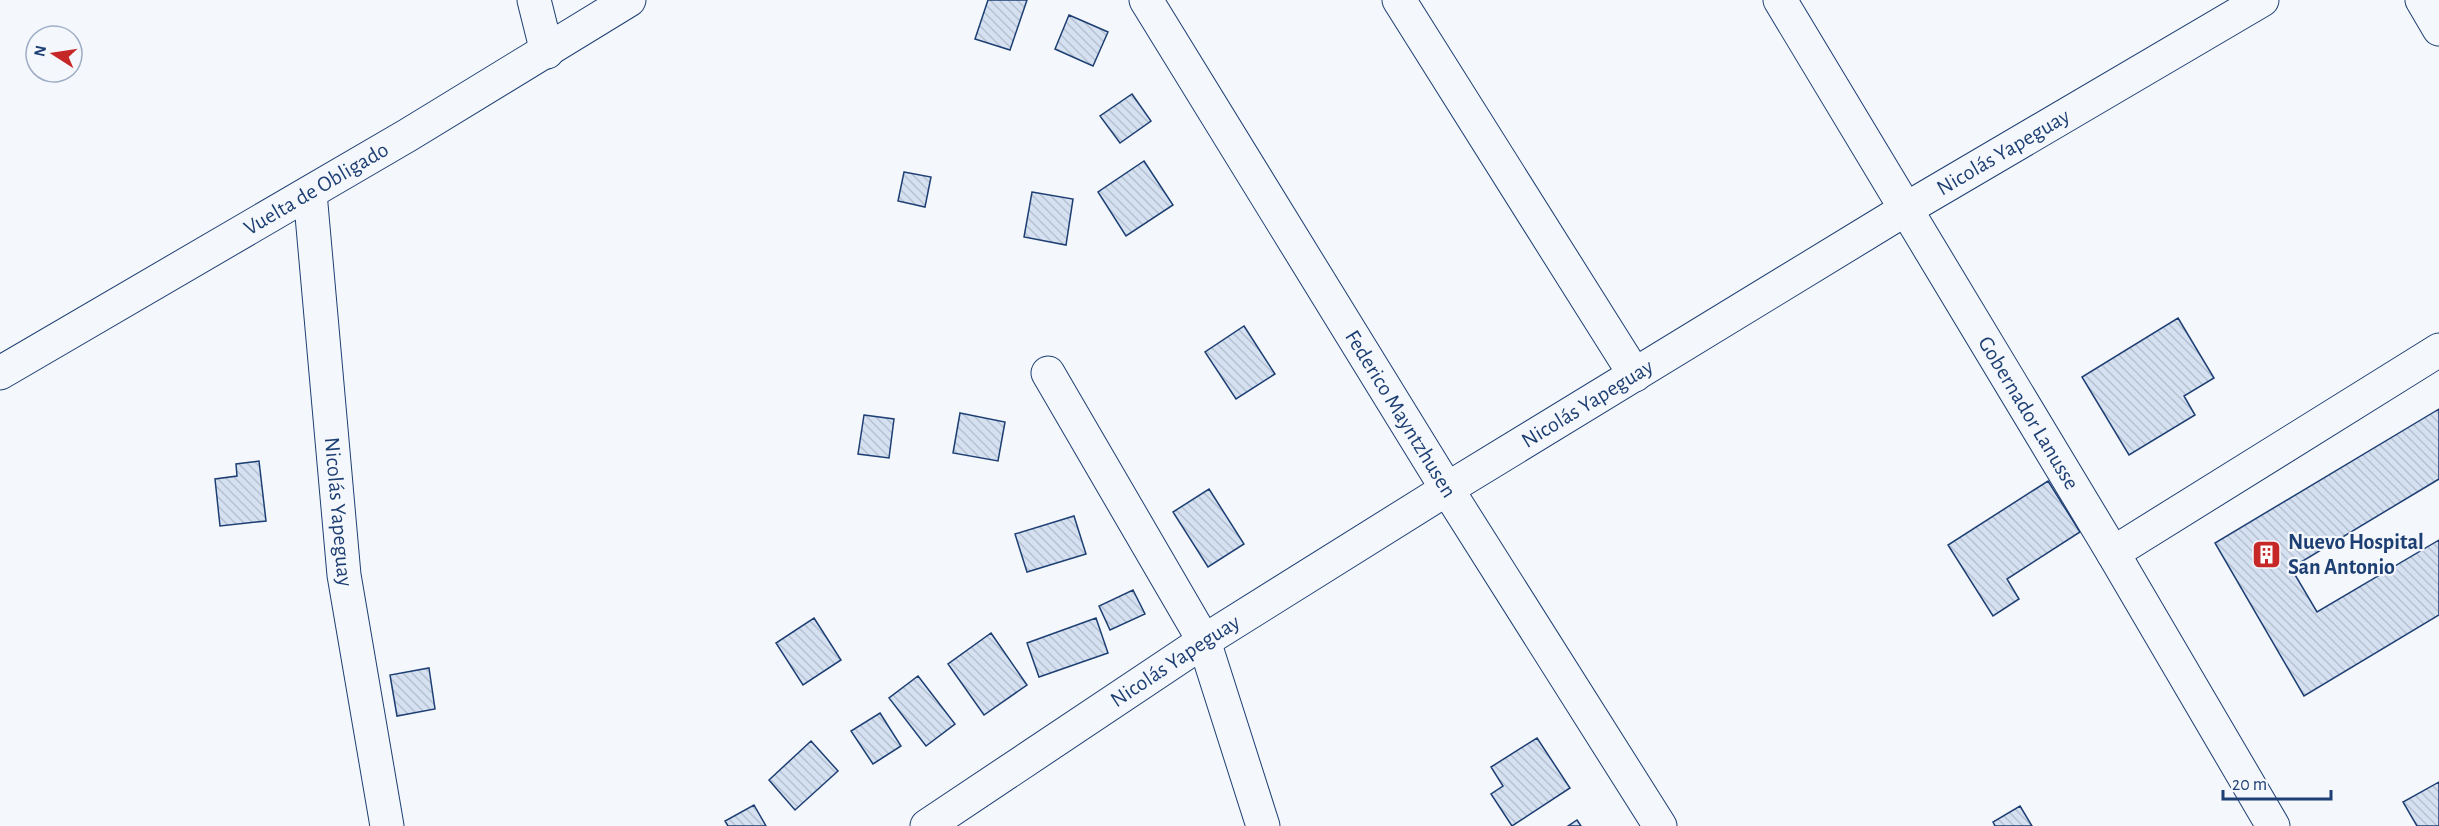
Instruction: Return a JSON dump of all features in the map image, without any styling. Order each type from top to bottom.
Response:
[{"type":"street","points":[[534,0],[547,52]]},
{"type":"street","name":"Vuelta de Obligado","points":[[0,373],[310,193],[547,52],[629,0]]},
{"type":"street","name":"Federico Mayntzhusen","points":[[1146,0],[1447,489],[1660,826]]},
{"type":"street","points":[[1399,0],[1635,375]]},
{"type":"street","name":"Gobernador Lanusse","points":[[1780,0],[2113,553],[2273,826]]},
{"type":"street","name":"Nicolás Yapeguay","points":[[927,826],[1204,642],[1447,489],[1906,209],[2262,0]]},
{"type":"street","points":[[2422,0],[2439,29]]},
{"type":"street","name":"Nicolás Yapeguay","points":[[310,193],[344,575],[387,826]]},
{"type":"street","points":[[2113,553],[2439,350]]},
{"type":"street","points":[[1048,373],[1204,642],[1263,826]]},
{"type":"building","points":[[988,0],[1027,0],[1010,50],[975,39]]},
{"type":"building","points":[[1069,15],[1108,32],[1093,66],[1055,49]]},
{"type":"building","points":[[1132,94],[1151,121],[1120,143],[1100,116]]},
{"type":"building","points":[[1144,161],[1173,205],[1126,236],[1098,192]]},
{"type":"building","points":[[904,172],[931,177],[925,207],[898,201]]},
{"type":"building","points":[[1032,192],[1073,199],[1066,245],[1024,237]]},
{"type":"building","points":[[2178,318],[2214,378],[2184,396],[2195,415],[2129,455],[2082,377]]},
{"type":"building","points":[[1244,326],[1275,374],[1236,399],[1205,352]]},
{"type":"building","name":"Nuevo Hospital San Antonio","points":[[2439,409],[2439,479],[2291,568],[2317,612],[2439,540],[2439,615],[2304,696],[2215,543]]},
{"type":"building","points":[[960,413],[1005,422],[998,461],[953,453]]},
{"type":"building","points":[[864,415],[894,419],[889,458],[858,454]]},
{"type":"building","points":[[259,461],[266,521],[220,526],[215,479],[237,476],[236,464]]},
{"type":"building","points":[[2048,481],[2080,532],[2007,579],[2019,599],[1993,616],[1948,545]]},
{"type":"building","points":[[1209,489],[1244,544],[1208,567],[1173,512]]},
{"type":"building","points":[[1074,516],[1086,554],[1027,572],[1015,534]]},
{"type":"building","points":[[1133,590],[1145,614],[1110,630],[1099,606]]},
{"type":"building","points":[[814,618],[841,660],[803,685],[776,643]]},
{"type":"building","points":[[1096,618],[1108,653],[1039,677],[1027,643]]},
{"type":"building","points":[[991,633],[1027,685],[984,715],[948,664]]},
{"type":"building","points":[[429,668],[435,709],[397,716],[390,675]]},
{"type":"building","points":[[918,676],[955,724],[926,746],[889,698]]},
{"type":"building","points":[[880,713],[901,746],[873,764],[851,731]]},
{"type":"building","points":[[1537,738],[1570,788],[1512,826],[1491,794],[1503,786],[1491,767]]},
{"type":"building","points":[[811,741],[838,771],[795,810],[769,780]]},
{"type":"building","points":[[2439,782],[2439,826],[2417,826],[2403,802]]},
{"type":"building","points":[[754,805],[766,826],[728,826],[725,821]]},
{"type":"building","points":[[2020,806],[2032,826],[1995,826],[1993,822]]},
{"type":"building","points":[[1577,820],[1581,826],[1568,826]]},
{"type":"place","name":"Nuevo Hospital San Antonio","points":[[2267,555]]}]
